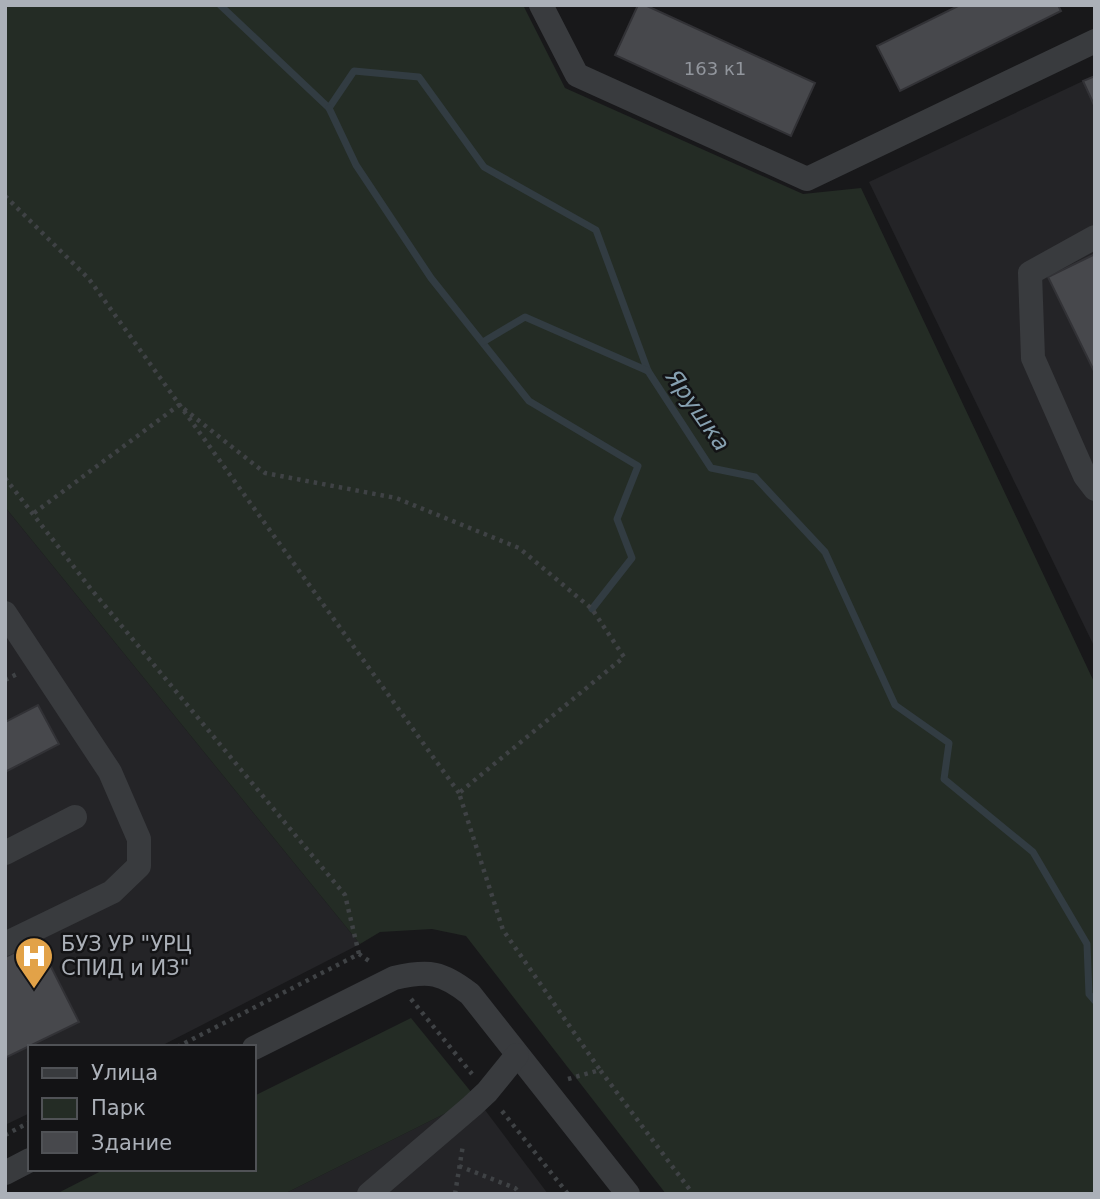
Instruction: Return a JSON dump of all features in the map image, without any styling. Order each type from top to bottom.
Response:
[{"type":"street","points":[[541,5],[577,75],[807,179],[1095,41]]},
{"type":"street","points":[[1095,237],[1030,273],[1033,358],[1085,476],[1095,489]]},
{"type":"street","points":[[5,613],[110,772],[139,839],[139,866],[112,892],[5,944]]},
{"type":"street","points":[[5,853],[75,817]]},
{"type":"street","points":[[256,1047],[394,978],[416,973],[437,973],[470,994],[628,1194]]},
{"type":"street","points":[[369,1194],[487,1092],[517,1055]]},
{"type":"path","points":[[5,196],[89,279],[459,793],[503,930],[600,1070],[693,1194]]},
{"type":"path","points":[[34,513],[179,405]]},
{"type":"path","points":[[179,405],[265,473],[396,498],[519,548],[592,609],[624,657],[459,793]]},
{"type":"path","points":[[5,478],[91,589],[345,895],[359,954],[394,978]]},
{"type":"path","points":[[181,1045],[359,954]]},
{"type":"path","points":[[542,1086],[600,1070]]},
{"type":"path","points":[[455,1194],[472,1106]]},
{"type":"path","points":[[5,1135],[28,1123]]},
{"type":"path","points":[[459,1166],[515,1188],[520,1194]]},
{"type":"shaded area","points":[[1083,81],[1095,107],[1095,648],[869,182]]},
{"type":"shaded area","points":[[5,507],[360,944],[163,1045],[28,1045],[28,1114],[5,1125]]},
{"type":"shaded area","points":[[476,1098],[548,1194],[284,1194]]},
{"type":"green space","points":[[5,5],[523,5],[565,88],[803,194],[861,188],[1095,684],[1095,1194],[666,1194],[466,936],[432,929],[380,932],[360,944],[5,507]]},
{"type":"green space","points":[[411,1018],[476,1098],[284,1194],[56,1194],[101,1171],[256,1171],[256,1095]]},
{"type":"building","points":[[638,5],[645,5],[815,83],[791,136],[615,55]]},
{"type":"building","points":[[960,5],[1058,5],[1061,11],[900,91],[877,46]]},
{"type":"building","points":[[1095,76],[1095,107],[1083,81]]},
{"type":"building","points":[[1095,254],[1095,373],[1048,277]]},
{"type":"building","points":[[38,705],[59,744],[5,772],[5,722]]},
{"type":"building","name":"БУЗ УР \"УРЦ СПИД и ИЗ\"","points":[[38,941],[79,1022],[5,1058],[5,957]]},
{"type":"waterway","name":"Ярушка","points":[[220,5],[329,108],[354,71],[419,77],[484,167],[596,230],[648,371],[711,468],[755,477],[825,552],[895,705],[949,743],[944,779],[1033,852],[1087,944],[1089,994],[1095,1001]]},
{"type":"waterway","points":[[329,108],[356,165],[431,278],[529,401],[638,466],[617,519],[632,558],[592,609]]},
{"type":"waterway","points":[[483,342],[525,317],[648,371]]},
{"type":"place","name":"БУЗ УР \"УРЦ СПИД и ИЗ\"","points":[[34,990]]}]
